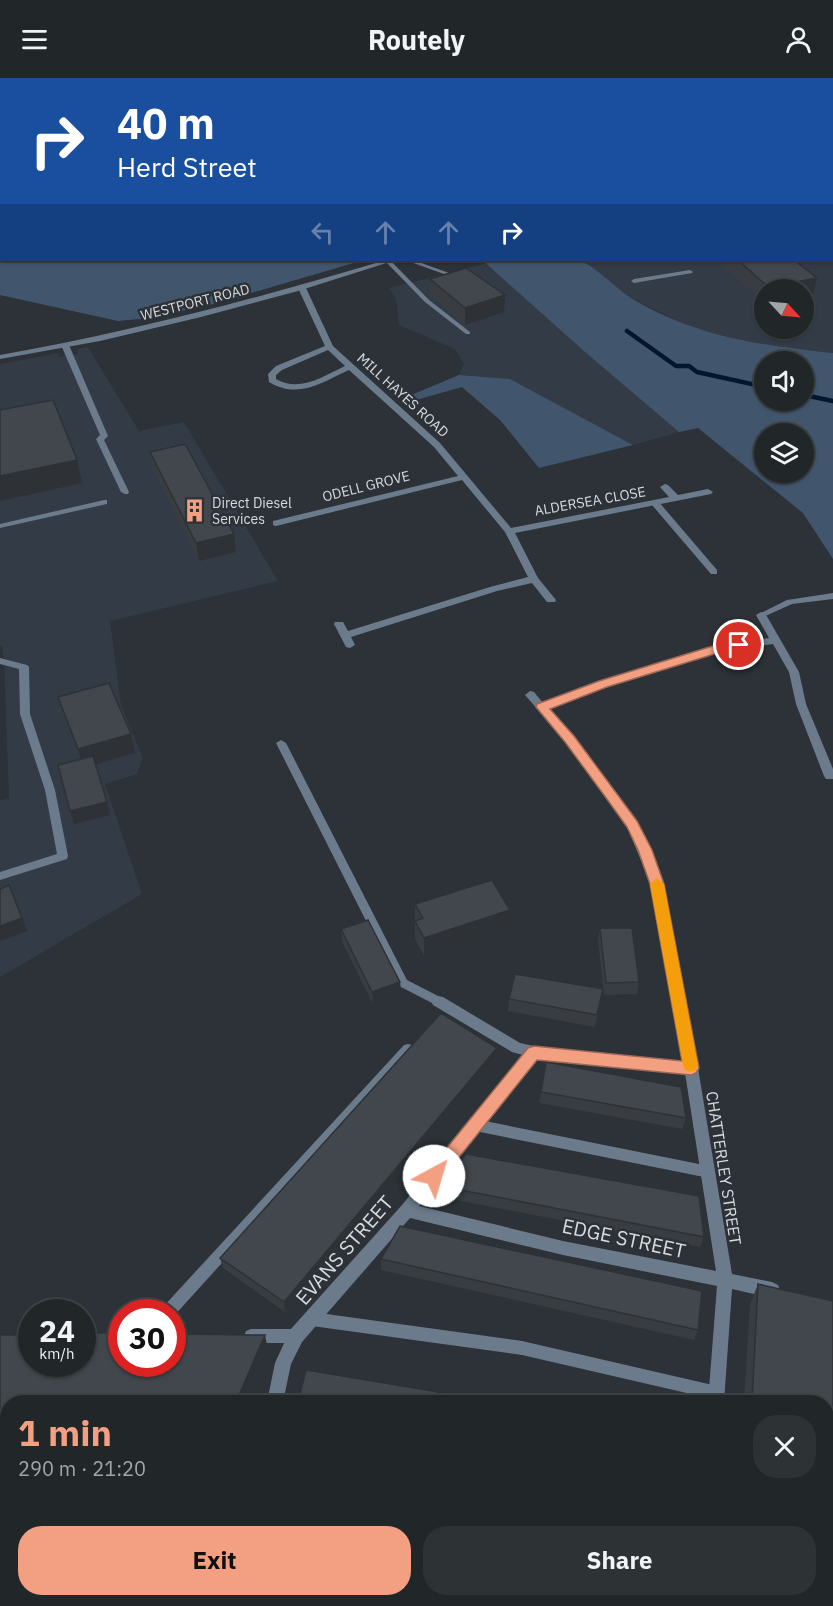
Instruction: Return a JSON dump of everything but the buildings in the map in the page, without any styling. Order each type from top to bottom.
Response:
[{"type":"street","name":"WESTPORT ROAD","points":[[0,357],[227,310],[387,261]]},
{"type":"street","name":"MILL HAYES ROAD","points":[[302,288],[329,347],[437,445],[509,531],[534,579],[551,600]]},
{"type":"street","points":[[329,347],[279,368],[272,374],[272,380],[290,389],[304,387],[349,367]]},
{"type":"street","name":"ODELL GROVE","points":[[276,523],[463,477]]},
{"type":"street","name":"ALDERSEA CLOSE","points":[[665,487],[676,499]]},
{"type":"street","name":"ALDERSEA CLOSE","points":[[509,531],[586,514],[708,492]]},
{"type":"street","points":[[339,624],[348,640],[494,589],[534,579]]},
{"type":"street","points":[[761,615],[795,672],[801,704],[830,776]]},
{"type":"street","points":[[542,707],[603,684],[720,648],[777,640]]},
{"type":"street","name":"CHATTERLEY STREET","points":[[530,695],[570,739],[632,825],[645,850],[657,884],[709,1172],[725,1280],[717,1395]]},
{"type":"street","points":[[441,1008],[517,1048],[534,1053],[691,1068]]},
{"type":"street","name":"EVANS STREET","points":[[277,1395],[283,1363],[296,1336],[407,1210],[534,1053]]},
{"type":"street","name":"EDGE STREET","points":[[407,1210],[563,1248],[790,1294]]},
{"type":"lane","points":[[391,261],[428,301],[468,333]]},
{"type":"lane","points":[[411,261],[446,273]]},
{"type":"lane","points":[[634,281],[690,272]]},
{"type":"lane","points":[[65,345],[104,436],[100,439],[125,492]]},
{"type":"lane","points":[[0,526],[104,502]]},
{"type":"lane","points":[[655,503],[714,572]]},
{"type":"lane","points":[[761,615],[790,602],[833,596]]},
{"type":"lane","points":[[0,661],[24,667],[25,714],[50,790],[63,856],[0,876]]},
{"type":"lane","points":[[281,742],[403,983],[441,1008]]},
{"type":"lane","points":[[180,1299],[415,1041]]},
{"type":"lane","points":[[476,1125],[709,1172]]},
{"type":"lane","points":[[312,1319],[522,1348],[705,1395]]},
{"type":"lane","points":[[240,1335],[296,1336]]},
{"type":"shaded area","points":[[0,261],[361,261],[210,305],[149,318],[118,321],[0,295]]},
{"type":"shaded area","points":[[483,261],[581,261],[631,298],[680,322],[729,337],[779,347],[833,353],[833,559],[803,513],[766,483],[814,483],[814,423],[754,423],[754,473],[698,428],[679,432]]},
{"type":"shaded area","points":[[579,261],[833,261],[833,353],[756,344],[718,336],[681,323],[631,298]]},
{"type":"shaded area","points":[[488,263],[585,352],[680,432],[633,445],[510,379],[459,375],[464,364],[455,349],[399,325],[396,299],[389,288]]},
{"type":"shaded area","points":[[88,347],[139,431],[184,422],[278,581],[110,621],[121,705],[143,758],[137,774],[105,784],[142,894],[0,977],[0,800],[9,799],[4,660],[2,646],[0,646],[0,364],[58,353],[60,357],[78,354],[78,349]]},
{"type":"shaded area","points":[[459,375],[510,379],[633,445],[539,468],[500,420],[462,387],[409,402],[404,398]]},
{"type":"waterway","points":[[627,331],[676,366],[689,366],[697,372],[754,385]]},
{"type":"waterway","points":[[814,397],[833,401]]},
{"type":"slow traffic","points":[[657,884],[690,1065]]},
{"type":"place","name":"Direct Diesel Services","points":[[194,511]]},
{"type":"route","points":[[434,1176],[534,1053],[691,1068],[657,884],[645,850],[632,825],[570,739],[542,707],[603,684],[720,648],[739,645]]}]
